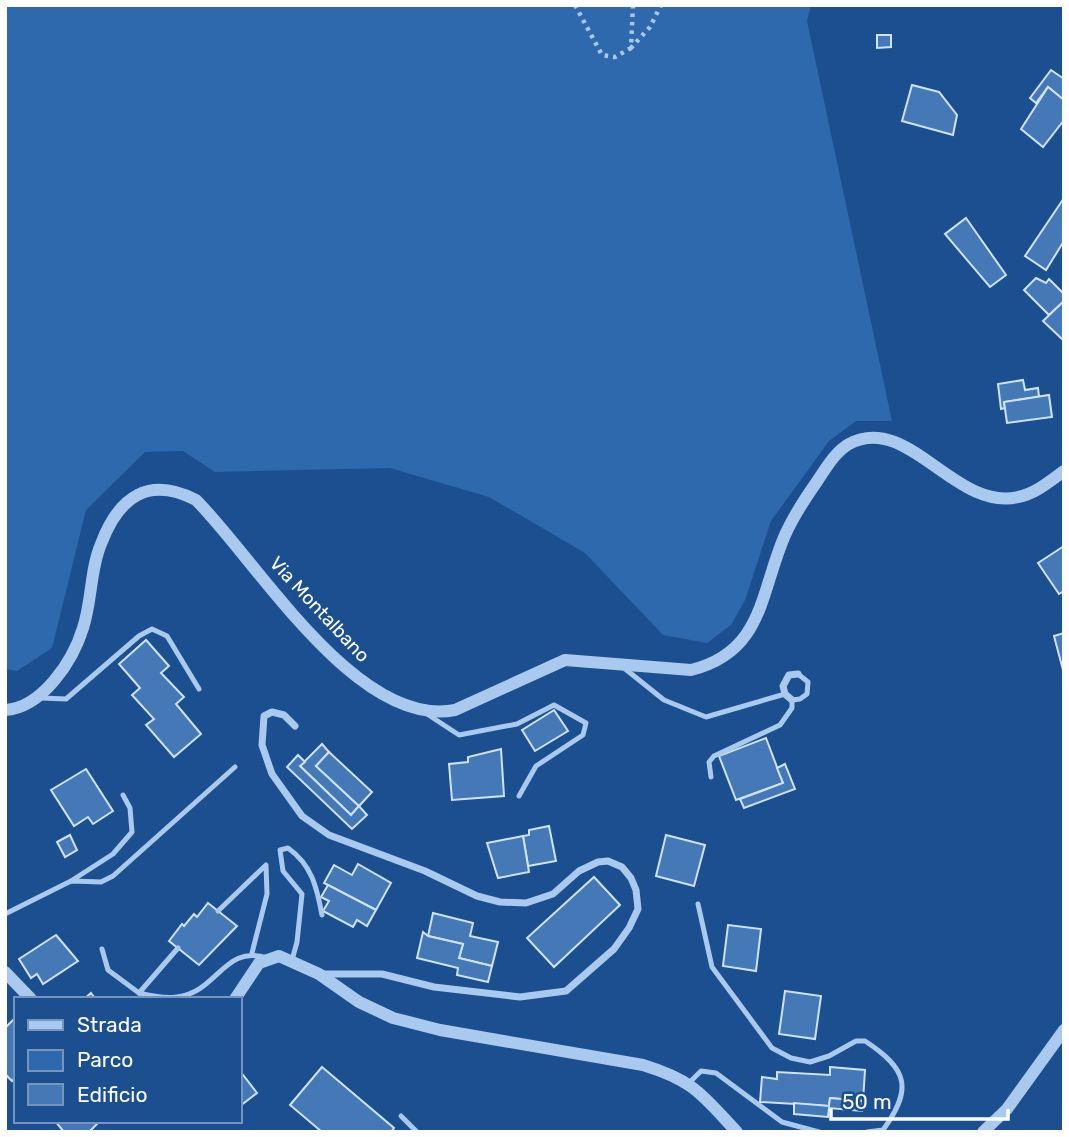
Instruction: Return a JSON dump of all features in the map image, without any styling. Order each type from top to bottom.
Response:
[{"type":"street","name":"Via Montalbano","points":[[38,698],[74,650],[83,630],[100,544],[112,522],[134,496],[148,489],[163,488],[196,500],[347,671],[397,702],[438,714],[455,710],[565,660],[691,670],[708,666],[736,649],[749,635],[785,535],[802,502],[829,463],[847,445],[875,438],[891,441],[910,449],[975,494],[992,498],[1019,497],[1064,471]]},
{"type":"street","points":[[788,697],[782,686],[786,678],[798,674]]},
{"type":"street","points":[[5,710],[38,698]]},
{"type":"street","points":[[295,726],[284,715],[272,712],[264,716],[262,745],[272,774],[302,816],[329,835],[425,871],[477,896],[500,902],[526,903],[554,894],[579,871],[598,862],[608,862],[622,867],[631,878],[636,890],[638,909],[614,949],[566,992],[520,997],[434,987],[382,974],[319,974]]},
{"type":"street","points":[[236,997],[255,966],[267,958],[279,956],[319,974],[359,1002],[393,1018],[440,1030],[643,1065],[689,1083],[710,1100],[737,1132]]},
{"type":"street","points":[[5,972],[29,997]]},
{"type":"street","points":[[983,1132],[1007,1109],[1064,1030]]},
{"type":"lane","points":[[38,698],[66,699],[139,636],[152,629],[167,636],[199,689]]},
{"type":"lane","points":[[619,664],[664,700],[706,717],[788,697],[804,697],[809,690],[808,681],[798,674]]},
{"type":"lane","points":[[711,777],[709,762],[714,756],[780,725],[792,708],[788,697]]},
{"type":"lane","points":[[421,711],[458,735],[517,724],[554,705],[586,723],[583,735],[536,766],[519,796]]},
{"type":"lane","points":[[71,881],[101,882],[113,876],[235,767]]},
{"type":"lane","points":[[5,914],[71,881],[113,854],[132,832],[130,807],[123,795]]},
{"type":"lane","points":[[292,960],[302,894],[283,871],[280,850],[288,848],[297,854],[317,883],[322,915]]},
{"type":"lane","points":[[218,911],[266,864],[267,894],[252,953]]},
{"type":"lane","points":[[698,904],[712,967],[772,1048],[791,1058],[810,1062],[829,1056],[856,1041],[865,1041],[901,1074],[905,1088],[899,1108],[883,1130],[867,1132]]},
{"type":"lane","points":[[139,993],[178,948]]},
{"type":"lane","points":[[102,949],[108,970],[139,993],[179,997],[212,981],[240,956],[252,953],[267,958]]},
{"type":"lane","points":[[689,1083],[701,1071],[716,1073],[782,1122],[819,1132]]},
{"type":"lane","points":[[401,1116],[417,1132]]},
{"type":"path","points":[[575,5],[602,55],[615,57],[631,48],[650,27],[662,5]]},
{"type":"path","points":[[631,48],[633,5]]},
{"type":"green space","points":[[5,5],[811,5],[807,21],[892,421],[856,421],[829,441],[771,521],[745,600],[731,625],[707,643],[663,635],[585,553],[489,497],[390,468],[215,472],[183,451],[145,452],[86,510],[52,648],[17,671],[5,669]]},
{"type":"building","points":[[877,35],[891,35],[891,47],[877,48]]},
{"type":"building","points":[[1051,70],[1064,79],[1064,100],[1048,87],[1036,103],[1030,98]]},
{"type":"building","points":[[912,85],[939,92],[957,115],[953,135],[902,121]]},
{"type":"building","points":[[1048,87],[1064,100],[1064,120],[1043,147],[1021,129]]},
{"type":"building","points":[[1064,198],[1064,241],[1046,270],[1025,256]]},
{"type":"building","points":[[966,218],[1006,275],[990,287],[945,234]]},
{"type":"building","points":[[1036,278],[1046,283],[1049,279],[1064,294],[1064,301],[1049,315],[1024,290]]},
{"type":"building","points":[[1064,301],[1064,338],[1062,339],[1043,321]]},
{"type":"building","points":[[1023,380],[1025,390],[1038,388],[1039,397],[1004,402],[1005,408],[1001,409],[998,384]]},
{"type":"building","points":[[1049,395],[1052,417],[1007,423],[1004,402]]},
{"type":"building","points":[[1064,546],[1064,591],[1059,594],[1038,563]]},
{"type":"building","points":[[1064,633],[1064,670],[1063,670],[1054,636]]},
{"type":"building","points":[[146,640],[169,666],[161,673],[184,697],[176,704],[201,734],[174,757],[146,725],[154,719],[132,695],[140,688],[119,664]]},
{"type":"building","points":[[554,710],[568,731],[535,751],[522,730]]},
{"type":"building","points":[[766,738],[783,783],[736,800],[719,756]]},
{"type":"building","points":[[322,744],[329,752],[316,766],[359,806],[351,815],[300,766]]},
{"type":"building","points":[[501,749],[504,796],[452,800],[449,764],[468,762],[468,757]]},
{"type":"building","points":[[329,752],[372,792],[359,806],[316,766]]},
{"type":"building","points":[[298,755],[305,762],[300,766],[351,815],[359,806],[367,815],[352,829],[287,767]]},
{"type":"building","points":[[785,764],[795,789],[744,808],[740,799],[783,783],[777,768]]},
{"type":"building","points":[[86,769],[113,811],[93,824],[88,817],[74,826],[51,790]]},
{"type":"building","points":[[549,826],[556,861],[528,866],[523,836],[529,835],[529,830]]},
{"type":"building","points":[[70,835],[77,850],[65,857],[57,842]]},
{"type":"building","points":[[666,835],[705,845],[694,886],[656,876]]},
{"type":"building","points":[[523,836],[529,872],[498,878],[487,843]]},
{"type":"building","points":[[358,864],[391,883],[376,910],[324,883],[334,865],[352,875]]},
{"type":"building","points":[[594,877],[620,905],[554,967],[527,938]]},
{"type":"building","points":[[328,885],[376,910],[367,926],[357,920],[353,927],[323,911],[329,901],[321,897]]},
{"type":"building","points":[[208,903],[237,926],[199,965],[169,941],[182,924],[184,926],[194,914],[197,917]]},
{"type":"building","points":[[433,913],[473,923],[470,936],[498,942],[492,966],[459,958],[463,944],[428,936]]},
{"type":"building","points":[[728,925],[761,929],[756,971],[723,966]]},
{"type":"building","points":[[423,932],[428,936],[463,944],[459,958],[492,966],[488,982],[457,975],[458,968],[417,958]]},
{"type":"building","points":[[56,935],[78,961],[43,984],[37,974],[31,978],[19,959]]},
{"type":"building","points":[[785,991],[821,996],[815,1039],[779,1034]]},
{"type":"building","points":[[13,1020],[12,1081],[5,1074],[5,1028]]},
{"type":"building","points":[[322,1067],[394,1128],[391,1132],[322,1132],[290,1105]]},
{"type":"building","points":[[830,1067],[865,1070],[863,1101],[830,1098],[829,1106],[760,1102],[762,1077],[777,1079],[777,1072],[830,1075]]},
{"type":"building","points":[[242,1074],[257,1093],[242,1104]]},
{"type":"building","points":[[830,1098],[863,1101],[862,1111],[829,1108],[828,1117],[794,1114],[794,1103],[829,1106]]},
{"type":"building","points":[[57,1123],[98,1123],[89,1132],[64,1132]]}]
